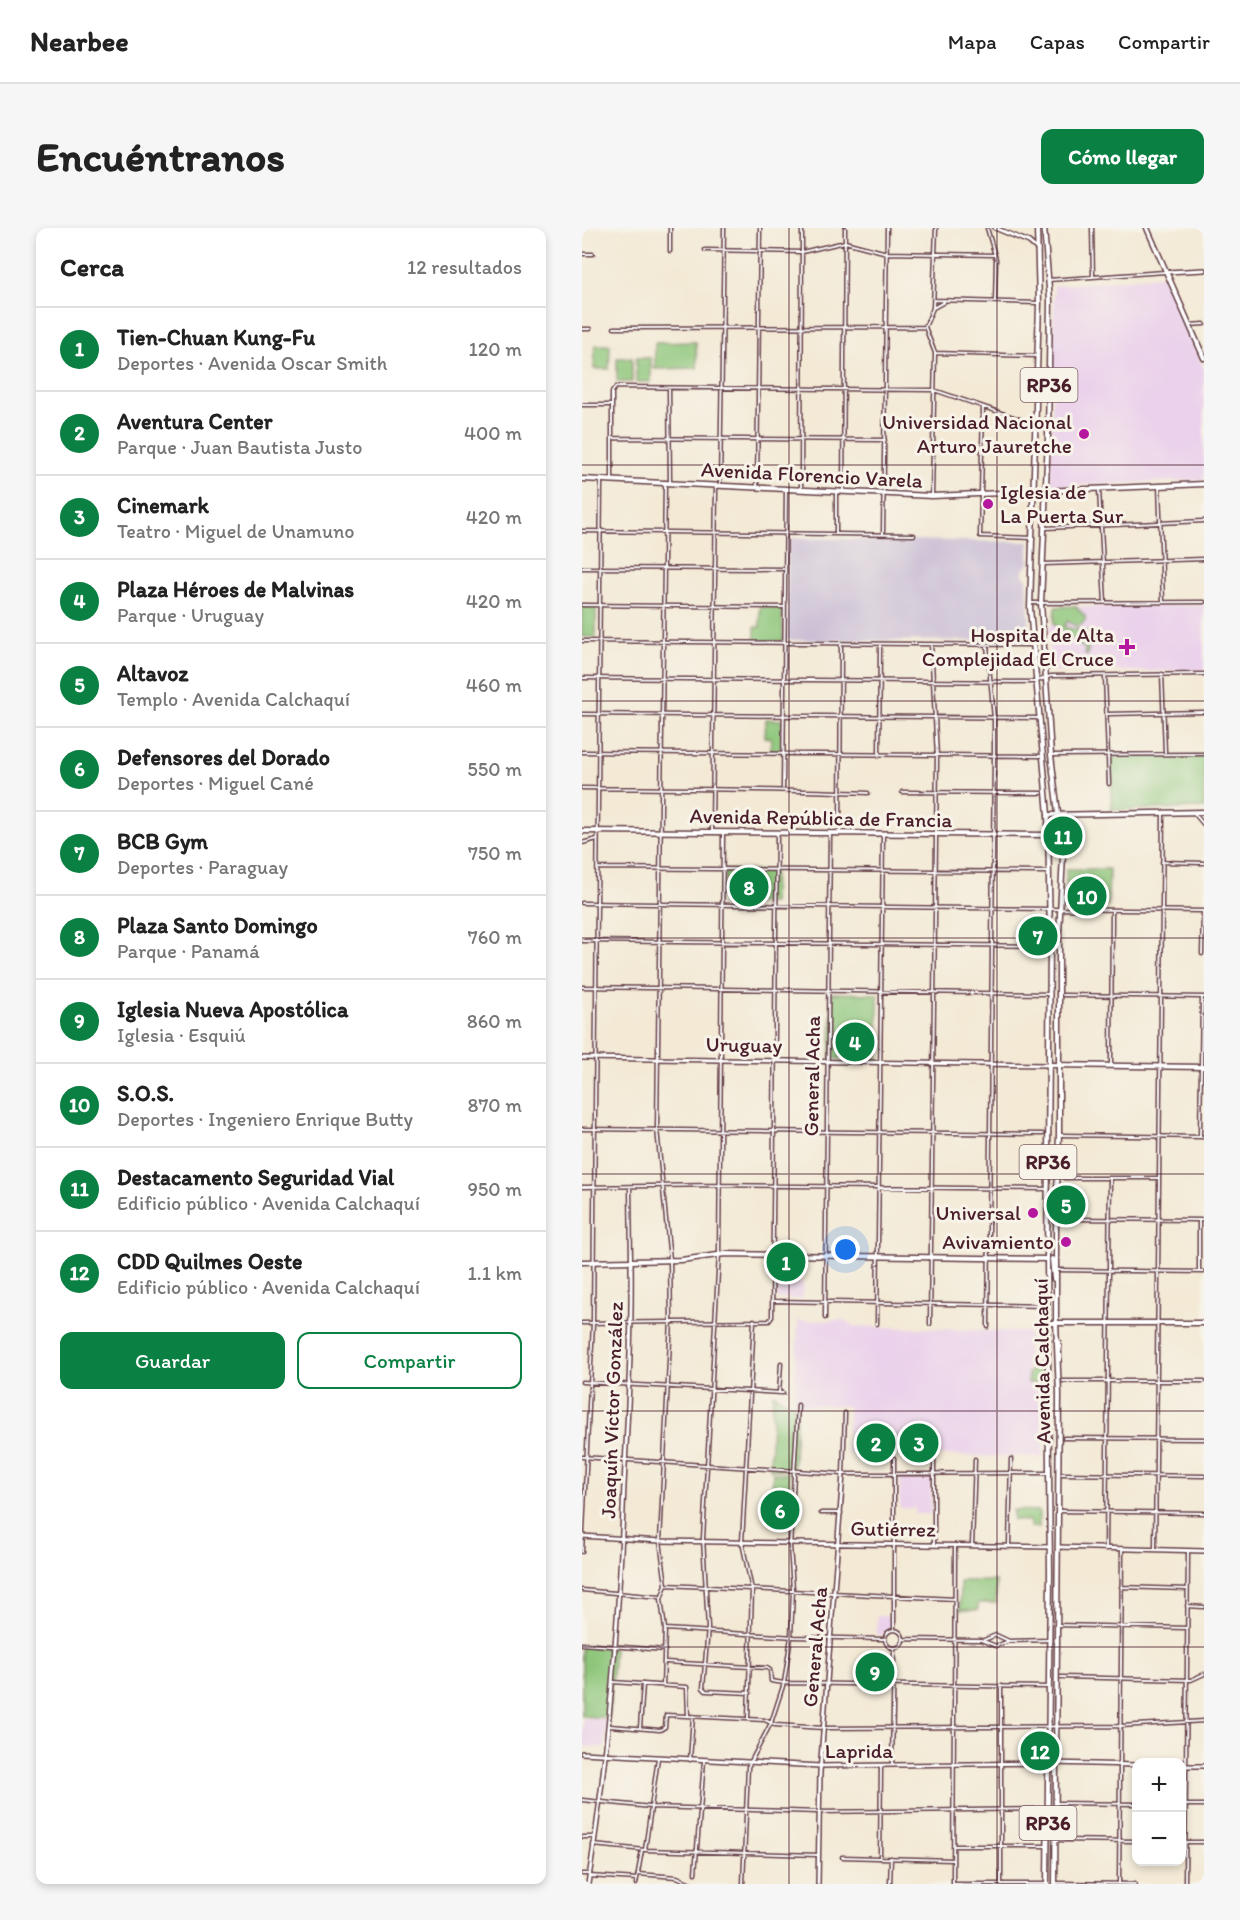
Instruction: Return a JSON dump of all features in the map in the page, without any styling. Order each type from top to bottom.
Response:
[{"type":"main road","name":"Avenida Calchaquí","points":[[1036,228],[1039,303],[1031,603],[1048,815],[1050,946],[1048,1189],[1052,1258],[1056,1270],[1056,1340],[1059,1343],[1055,1883]]},
{"type":"main road","name":"Avenida Calchaquí","points":[[1044,228],[1048,280],[1041,603],[1051,755],[1063,855],[1059,934],[1059,1135],[1047,1306],[1050,1547],[1050,1763],[1047,1884]]},
{"type":"main road","points":[[1147,228],[1204,358]]},
{"type":"main road","points":[[1039,273],[1043,279],[1048,280]]},
{"type":"main road","name":"Avenida Florencio Varela","points":[[582,479],[932,496],[1204,484]]},
{"type":"main road","points":[[1048,815],[1204,812]]},
{"type":"main road","name":"Avenida República de Francia","points":[[582,831],[994,835],[1060,833]]},
{"type":"main road","points":[[1049,1065],[1203,1067]]},
{"type":"main road","points":[[582,1262],[670,1260],[718,1254],[1052,1258],[1056,1298]]},
{"type":"main road","points":[[1047,1323],[1204,1323]]},
{"type":"main road","points":[[1048,1341],[1056,1340]]},
{"type":"street","points":[[670,228],[670,251]]},
{"type":"street","points":[[712,832],[714,568],[721,439],[724,228]]},
{"type":"street","points":[[757,487],[760,228]]},
{"type":"street","points":[[801,490],[802,228]]},
{"type":"street","points":[[843,492],[845,228]]},
{"type":"street","points":[[883,534],[887,228]]},
{"type":"street","points":[[932,496],[935,353],[925,327],[933,308],[936,228]]},
{"type":"street","points":[[987,228],[995,255],[995,302]]},
{"type":"street","points":[[995,228],[1029,242],[1038,250]]},
{"type":"street","points":[[1092,228],[1093,277]]},
{"type":"street","points":[[705,250],[802,252],[845,242],[887,253],[995,255]]},
{"type":"street","points":[[582,254],[592,254]]},
{"type":"street","points":[[1048,280],[1204,270]]},
{"type":"street","points":[[933,300],[1039,303]]},
{"type":"street","points":[[933,308],[947,302]]},
{"type":"street","points":[[1190,325],[1204,324]]},
{"type":"street","points":[[614,328],[925,327]]},
{"type":"street","points":[[582,329],[590,329]]},
{"type":"street","points":[[932,344],[945,352]]},
{"type":"street","points":[[935,353],[1038,356]]},
{"type":"street","points":[[612,480],[613,389],[801,387],[934,390],[1037,425]]},
{"type":"street","points":[[663,1686],[666,1662],[661,1597],[666,1585],[660,1541],[671,1320],[670,1260],[657,1130],[665,532],[670,438],[669,388]]},
{"type":"street","points":[[582,405],[612,405]]},
{"type":"street","points":[[983,407],[982,538],[1032,538]]},
{"type":"street","points":[[612,438],[885,440]]},
{"type":"street","points":[[582,1552],[593,1323],[601,480]]},
{"type":"street","points":[[1159,485],[1163,602]]},
{"type":"street","points":[[1099,487],[1105,603]]},
{"type":"street","points":[[783,788],[786,680],[784,569],[786,489]]},
{"type":"street","points":[[836,492],[836,533]]},
{"type":"street","points":[[1044,528],[1204,522]]},
{"type":"street","points":[[582,531],[914,535]]},
{"type":"street","points":[[1043,564],[1204,559]]},
{"type":"street","points":[[582,568],[784,569]]},
{"type":"street","points":[[1031,603],[1204,602]]},
{"type":"street","points":[[582,605],[784,607]]},
{"type":"street","points":[[582,641],[1034,645]]},
{"type":"street","points":[[840,833],[841,644]]},
{"type":"street","points":[[879,756],[880,644]]},
{"type":"street","points":[[930,1324],[937,834],[936,718],[931,644]]},
{"type":"street","points":[[987,645],[994,718],[987,1327]]},
{"type":"street","points":[[1162,674],[1166,753]]},
{"type":"street","points":[[582,678],[990,682],[1037,681],[1046,676],[1204,674]]},
{"type":"street","points":[[1105,675],[1109,784]]},
{"type":"street","points":[[1107,714],[1204,712]]},
{"type":"street","points":[[582,714],[1040,718]]},
{"type":"street","points":[[582,752],[1040,756]]},
{"type":"street","points":[[1051,755],[1204,754]]},
{"type":"street","points":[[582,788],[712,791],[783,788],[868,793]]},
{"type":"street","points":[[902,792],[1042,793]]},
{"type":"street","points":[[1155,1550],[1162,812]]},
{"type":"street","points":[[1193,813],[1204,825]]},
{"type":"street","points":[[723,832],[718,1254],[703,1542],[708,1587],[708,1631],[703,1688],[706,1691],[750,1693]]},
{"type":"street","points":[[582,1323],[771,1320],[774,1255],[773,1131],[777,833]]},
{"type":"street","name":"General Acha","points":[[825,1318],[830,834]]},
{"type":"street","points":[[878,1324],[884,834]]},
{"type":"street","points":[[582,843],[597,839]]},
{"type":"street","points":[[1162,862],[1204,863]]},
{"type":"street","points":[[597,868],[1048,872]]},
{"type":"street","points":[[582,903],[1203,910],[1202,954]]},
{"type":"street","points":[[1111,1066],[1112,910]]},
{"type":"street","points":[[582,940],[1050,946]]},
{"type":"street","points":[[582,987],[1049,994]]},
{"type":"street","points":[[1059,1135],[1202,1137],[1203,997],[1063,995]]},
{"type":"street","name":"Uruguay","points":[[582,1058],[1049,1065]]},
{"type":"street","points":[[582,1129],[1043,1134]]},
{"type":"street","points":[[1064,1178],[1159,1178]]},
{"type":"street","points":[[1106,1549],[1110,1178]]},
{"type":"street","points":[[582,1187],[719,1185],[1048,1189]]},
{"type":"street","name":"Joaquín Víctor González","points":[[588,1884],[607,1755],[619,1595],[632,1321],[630,1186]]},
{"type":"street","points":[[1064,1219],[1204,1220]]},
{"type":"street","points":[[1199,1220],[1199,1272]]},
{"type":"street","points":[[1056,1270],[1204,1272]]},
{"type":"street","points":[[773,1301],[1047,1306]]},
{"type":"street","points":[[748,1719],[752,1590],[742,1542],[754,1320]]},
{"type":"street","points":[[582,1382],[781,1393],[781,1363]]},
{"type":"street","points":[[1063,1381],[1204,1381]]},
{"type":"street","points":[[743,1884],[748,1764],[771,1723],[784,1683],[791,1637],[793,1592],[790,1543],[798,1405]]},
{"type":"street","name":"General Acha","points":[[818,1884],[820,1767],[841,1514],[845,1413]]},
{"type":"street","points":[[1064,1438],[1204,1439]]},
{"type":"street","points":[[582,1457],[843,1474],[1048,1473]]},
{"type":"street","points":[[934,1457],[934,1545]]},
{"type":"street","points":[[894,1458],[894,1629]]},
{"type":"street","points":[[972,1545],[975,1458]]},
{"type":"street","points":[[1009,1546],[1011,1459]]},
{"type":"street","points":[[1062,1474],[1204,1476]]},
{"type":"street","points":[[1059,1511],[1204,1513]]},
{"type":"street","points":[[821,1512],[841,1514]]},
{"type":"street","name":"Gutiérrez","points":[[583,1536],[660,1541],[1204,1551]]},
{"type":"street","points":[[955,1545],[953,1884],[1047,1884]]},
{"type":"street","points":[[1119,1884],[1122,1549]]},
{"type":"street","points":[[1184,1758],[1188,1551]]},
{"type":"street","points":[[666,1585],[955,1599]]},
{"type":"street","points":[[1121,1587],[1187,1589]]},
{"type":"street","points":[[582,1590],[661,1597]]},
{"type":"street","points":[[1187,1606],[1204,1607]]},
{"type":"street","points":[[1057,1625],[1186,1628]]},
{"type":"street","points":[[665,1629],[791,1637],[884,1639]]},
{"type":"street","points":[[894,1629],[902,1633],[903,1639],[902,1644],[894,1648],[888,1646],[884,1639],[888,1631],[894,1629]]},
{"type":"street","points":[[981,1641],[996,1635],[1009,1641]]},
{"type":"street","points":[[903,1639],[955,1639],[981,1641],[996,1646],[1009,1641],[1049,1640]]},
{"type":"street","points":[[582,1644],[665,1650]]},
{"type":"street","points":[[892,1766],[894,1648]]},
{"type":"street","points":[[666,1662],[766,1668],[770,1670],[771,1680],[784,1683],[1049,1687]]},
{"type":"street","points":[[1061,1677],[1186,1680],[1195,1679],[1204,1674]]},
{"type":"street","points":[[613,1682],[686,1687],[689,1690],[688,1716]]},
{"type":"street","points":[[640,1728],[644,1684]]},
{"type":"street","points":[[1001,1686],[1001,1884]]},
{"type":"street","points":[[610,1726],[663,1729],[666,1715],[748,1719],[824,1728],[1121,1726],[1186,1720],[1204,1721]]},
{"type":"street","points":[[690,1760],[693,1716]]},
{"type":"street","name":"Laprida","points":[[582,1753],[820,1767],[1050,1763],[1132,1765]]},
{"type":"street","points":[[636,1884],[658,1758]]},
{"type":"street","points":[[695,1874],[704,1761]]},
{"type":"street","points":[[880,1858],[881,1766]]},
{"type":"street","points":[[1186,1766],[1204,1766]]},
{"type":"street","points":[[582,1800],[651,1807],[819,1812],[1048,1809]]},
{"type":"street","points":[[1056,1803],[1132,1804]]},
{"type":"street","points":[[1186,1805],[1204,1805]]},
{"type":"street","points":[[582,1837],[595,1837]]},
{"type":"street","points":[[1056,1840],[1132,1841]]},
{"type":"street","points":[[1186,1842],[1204,1842]]},
{"type":"street","points":[[593,1845],[643,1850],[818,1855]]},
{"type":"street","points":[[954,1846],[1048,1846]]},
{"type":"street","points":[[842,1857],[953,1860]]},
{"type":"street","points":[[891,1858],[891,1884]]},
{"type":"street","points":[[1185,1866],[1185,1884]]},
{"type":"street","points":[[582,1874],[637,1879]]},
{"type":"street","points":[[638,1874],[679,1878],[693,1884]]},
{"type":"street","points":[[679,1878],[679,1884]]},
{"type":"street","points":[[1055,1883],[1135,1884]]},
{"type":"shaded area","name":"Universidad Nacional Arturo Jauretche","points":[[1161,276],[1166,279],[1204,369],[1204,480],[1051,486],[1051,445],[1056,442],[1056,435],[1052,429],[1054,286]]},
{"type":"shaded area","points":[[788,538],[1029,542],[1029,564],[1023,570],[1023,575],[1027,579],[1030,641],[787,640]]},
{"type":"shaded area","name":"Hospital de Alta Complejidad El Cruce","points":[[1204,605],[1204,671],[1051,671],[1048,629],[1053,623],[1055,607]]},
{"type":"shaded area","points":[[778,1281],[803,1283],[802,1299],[777,1298]]},
{"type":"shaded area","points":[[845,1320],[853,1326],[1028,1332],[1028,1336],[1034,1338],[1034,1342],[1027,1344],[1028,1383],[1032,1384],[1032,1389],[1043,1389],[1043,1457],[847,1454],[848,1406],[794,1405],[798,1321]]},
{"type":"shaded area","points":[[900,1479],[931,1479],[931,1514],[915,1514],[915,1508],[900,1508]]},
{"type":"shaded area","points":[[877,1616],[892,1617],[891,1627],[883,1635],[877,1635]]},
{"type":"shaded area","points":[[583,1718],[607,1720],[605,1748],[582,1746]]},
{"type":"green space","points":[[696,342],[697,368],[655,369],[655,343]]},
{"type":"green space","points":[[595,345],[610,345],[609,369],[594,369]]},
{"type":"green space","points":[[617,358],[632,358],[632,382],[617,382]]},
{"type":"green space","points":[[636,358],[651,358],[651,382],[636,382]]},
{"type":"green space","points":[[582,606],[596,606],[596,637],[582,637]]},
{"type":"green space","points":[[1075,606],[1085,616],[1085,621],[1078,627],[1067,621],[1064,627],[1088,632],[1088,655],[1085,655],[1085,649],[1054,624],[1055,607]]},
{"type":"green space","points":[[760,607],[782,608],[783,641],[755,641],[755,627],[760,627]]},
{"type":"green space","points":[[766,719],[782,720],[781,751],[770,750],[771,738],[765,737]]},
{"type":"green space","points":[[1204,756],[1204,808],[1112,810],[1111,757]]},
{"type":"green space","points":[[1066,869],[1109,869],[1108,906],[1066,905]]},
{"type":"green space","points":[[725,870],[774,871],[773,903],[725,902]]},
{"type":"green space","points":[[832,993],[878,994],[878,1059],[831,1059]]},
{"type":"green space","points":[[1039,1364],[1044,1367],[1045,1383],[1028,1383],[1028,1373]]},
{"type":"green space","points":[[773,1393],[797,1408],[793,1471],[770,1469]]},
{"type":"green space","points":[[857,1436],[896,1437],[896,1450],[857,1449]]},
{"type":"green space","points":[[773,1473],[790,1474],[788,1524],[771,1523]]},
{"type":"green space","points":[[1013,1510],[1039,1511],[1039,1527],[1030,1527],[1030,1521],[1013,1520]]},
{"type":"green space","points":[[960,1581],[996,1581],[996,1603],[978,1603],[978,1610],[960,1610]]},
{"type":"green space","points":[[582,1646],[614,1648],[609,1718],[582,1716]]},
{"type":"place","name":"Universidad Nacional Arturo Jauretche","points":[[1084,434]]},
{"type":"place","name":"Iglesia de La Puerta Sur","points":[[988,504]]},
{"type":"place","name":"Hospital de Alta Complejidad El Cruce","points":[[1127,647]]},
{"type":"place","name":"Destacamento Seguridad Vial","points":[[1063,836]]},
{"type":"place","name":"Plaza Santo Domingo","points":[[749,887]]},
{"type":"place","name":"S.O.S.","points":[[1087,896]]},
{"type":"place","name":"BCB Gym","points":[[1038,936]]},
{"type":"place","name":"Plaza Héroes de Malvinas","points":[[855,1042]]},
{"type":"place","name":"Altavoz","points":[[1066,1205]]},
{"type":"place","name":"Universal","points":[[1033,1213]]},
{"type":"place","name":"Avivamiento","points":[[1066,1242]]},
{"type":"place","name":"Tien-Chuan Kung-Fu","points":[[786,1262]]},
{"type":"place","name":"Aventura Center","points":[[876,1443]]},
{"type":"place","name":"Cinemark","points":[[919,1443]]},
{"type":"place","name":"Defensores del Dorado","points":[[780,1510]]},
{"type":"place","name":"Iglesia Nueva Apostólica","points":[[875,1672]]},
{"type":"place","name":"CDD Quilmes Oeste","points":[[1040,1751]]}]
